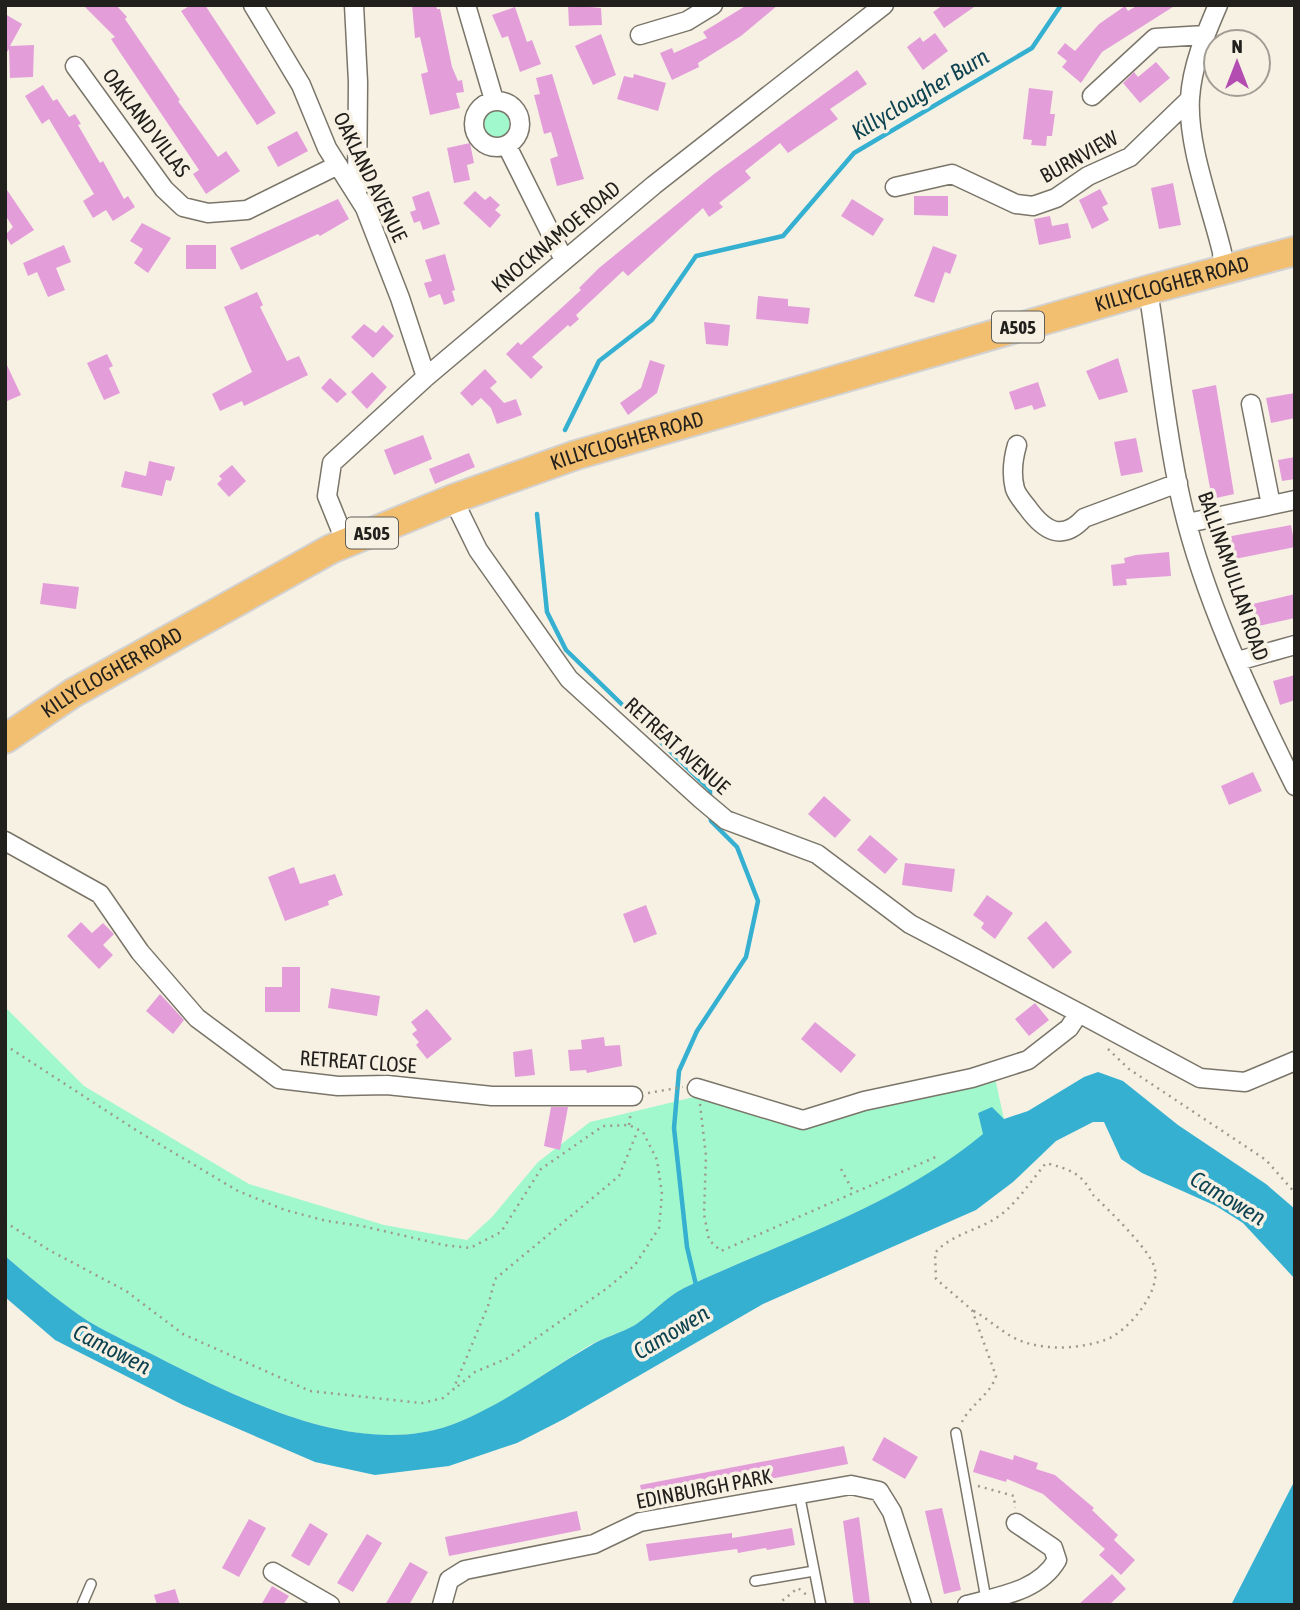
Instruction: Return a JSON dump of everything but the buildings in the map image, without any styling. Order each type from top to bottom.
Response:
[{"type":"highway","name":"KILLYCLOGHER ROAD","points":[[5,739],[73,693],[346,543],[453,499],[576,455],[1147,290],[1295,251]]},
{"type":"street","name":"OAKLAND AVENUE","points":[[253,5],[301,85],[338,165],[365,208],[400,298],[426,377]]},
{"type":"street","points":[[354,5],[358,82],[357,195]]},
{"type":"street","points":[[466,5],[494,100]]},
{"type":"street","points":[[640,35],[687,21],[713,5]]},
{"type":"street","name":"KNOCKNAMOE ROAD","points":[[346,543],[327,496],[332,463],[426,377],[654,185],[884,5]]},
{"type":"street","points":[[1208,28],[1218,5]]},
{"type":"street","points":[[1092,96],[1155,38],[1202,35]]},
{"type":"street","points":[[1202,48],[1190,99],[1195,142],[1222,252],[1223,271]]},
{"type":"street","name":"OAKLAND VILLAS","points":[[75,66],[164,189],[183,207],[208,213],[247,210],[338,165]]},
{"type":"street","name":"BURNVIEW","points":[[895,187],[952,174],[1016,204],[1033,206],[1056,198],[1088,176],[1130,157],[1190,99]]},
{"type":"street","points":[[494,100],[512,106],[521,122],[515,140],[507,146],[496,148],[485,144],[477,136],[473,125],[476,113],[484,104],[494,100]]},
{"type":"street","points":[[507,146],[564,260]]},
{"type":"street","name":"BALLINAMULLAN ROAD","points":[[1147,290],[1178,484],[1188,523],[1205,578],[1238,661],[1295,786]]},
{"type":"street","points":[[1251,404],[1271,505]]},
{"type":"street","points":[[1017,445],[1012,463],[1015,490],[1037,521],[1056,532],[1073,530],[1090,516],[1178,484]]},
{"type":"street","name":"RETREAT AVENUE","points":[[453,499],[478,550],[569,679],[726,820],[817,854],[911,924],[1200,1078],[1245,1082],[1295,1060]]},
{"type":"street","points":[[1188,523],[1295,500]]},
{"type":"street","points":[[1238,661],[1295,645]]},
{"type":"street","name":"RETREAT CLOSE","points":[[5,841],[100,894],[140,952],[197,1018],[279,1079],[338,1086],[387,1085],[492,1096],[633,1096]]},
{"type":"street","points":[[693,1087],[803,1120],[864,1101],[972,1078],[1028,1060],[1069,1028],[1079,1013]]},
{"type":"street","name":"EDINBURGH PARK","points":[[442,1605],[449,1580],[465,1570],[594,1544],[640,1522],[851,1485],[879,1491],[892,1512],[922,1605]]},
{"type":"street","points":[[967,1605],[988,1602],[1027,1588],[1048,1576],[1057,1560],[1053,1548],[1016,1522]]},
{"type":"street","points":[[273,1572],[330,1605]]},
{"type":"lane","points":[[956,1433],[988,1602]]},
{"type":"lane","points":[[799,1493],[821,1605]]},
{"type":"lane","points":[[755,1581],[814,1571]]},
{"type":"lane","points":[[82,1605],[90,1584]]},
{"type":"path","points":[[5,1045],[139,1132],[238,1191],[285,1210],[327,1221],[470,1248],[501,1232],[541,1169],[603,1126],[629,1125],[646,1136],[657,1160],[662,1194],[659,1228],[635,1265],[606,1289],[508,1358],[475,1372],[443,1398],[422,1403],[310,1391],[183,1334],[126,1291],[49,1250],[5,1222]]},
{"type":"path","points":[[1105,1046],[1129,1069],[1266,1160],[1295,1193]]},
{"type":"path","points":[[665,1090],[693,1087],[706,1157],[704,1214],[709,1240],[721,1251],[938,1156]]},
{"type":"path","points":[[453,1390],[488,1306],[495,1279],[619,1176],[638,1130]]},
{"type":"path","points":[[956,1433],[967,1412],[994,1384],[996,1376],[972,1310],[936,1279],[935,1253],[944,1244],[995,1219],[1046,1163],[1074,1171],[1086,1181],[1092,1194],[1111,1211],[1154,1264],[1157,1281],[1150,1298],[1108,1340],[1058,1348],[1031,1344],[1005,1335],[972,1310]]},
{"type":"path","points":[[841,1169],[853,1193]]},
{"type":"path","points":[[965,1482],[1014,1496],[1016,1522]]},
{"type":"path","points":[[777,1605],[798,1588],[809,1597]]},
{"type":"green space","points":[[498,109],[509,113],[513,124],[509,135],[498,139],[487,135],[483,124],[487,113]]},
{"type":"green space","points":[[5,1007],[84,1086],[249,1184],[384,1225],[467,1240],[492,1217],[538,1162],[590,1122],[694,1097],[805,1126],[995,1078],[1004,1119],[978,1112],[984,1134],[950,1160],[914,1182],[839,1220],[684,1288],[635,1325],[590,1345],[488,1408],[451,1425],[416,1433],[379,1435],[305,1421],[198,1378],[88,1321],[5,1256]]},
{"type":"water","name":"Camowen","points":[[1098,1072],[1123,1081],[1178,1125],[1266,1184],[1295,1209],[1295,1279],[1243,1223],[1216,1206],[1142,1173],[1121,1159],[1104,1122],[1093,1122],[1056,1141],[1013,1182],[976,1210],[763,1304],[564,1419],[517,1443],[449,1466],[375,1475],[315,1462],[183,1405],[55,1340],[5,1297],[5,1256],[88,1321],[232,1393],[304,1421],[342,1430],[379,1435],[416,1433],[451,1425],[488,1408],[595,1343],[635,1325],[684,1288],[839,1220],[914,1182],[983,1134],[978,1113],[992,1107],[1004,1119],[1028,1111],[1084,1077]]},
{"type":"water","points":[[1295,1480],[1295,1605],[1231,1605]]},
{"type":"waterway","name":"Killyclougher Burn","points":[[565,430],[599,361],[652,320],[696,256],[783,236],[854,153],[1032,48],[1061,5]]},
{"type":"waterway","points":[[537,514],[547,612],[566,650],[710,790],[710,798]]},
{"type":"waterway","name":"Camowen","points":[[697,1289],[687,1247],[674,1128],[679,1071],[697,1031],[746,957],[758,901],[737,847],[711,821],[710,813]]}]
